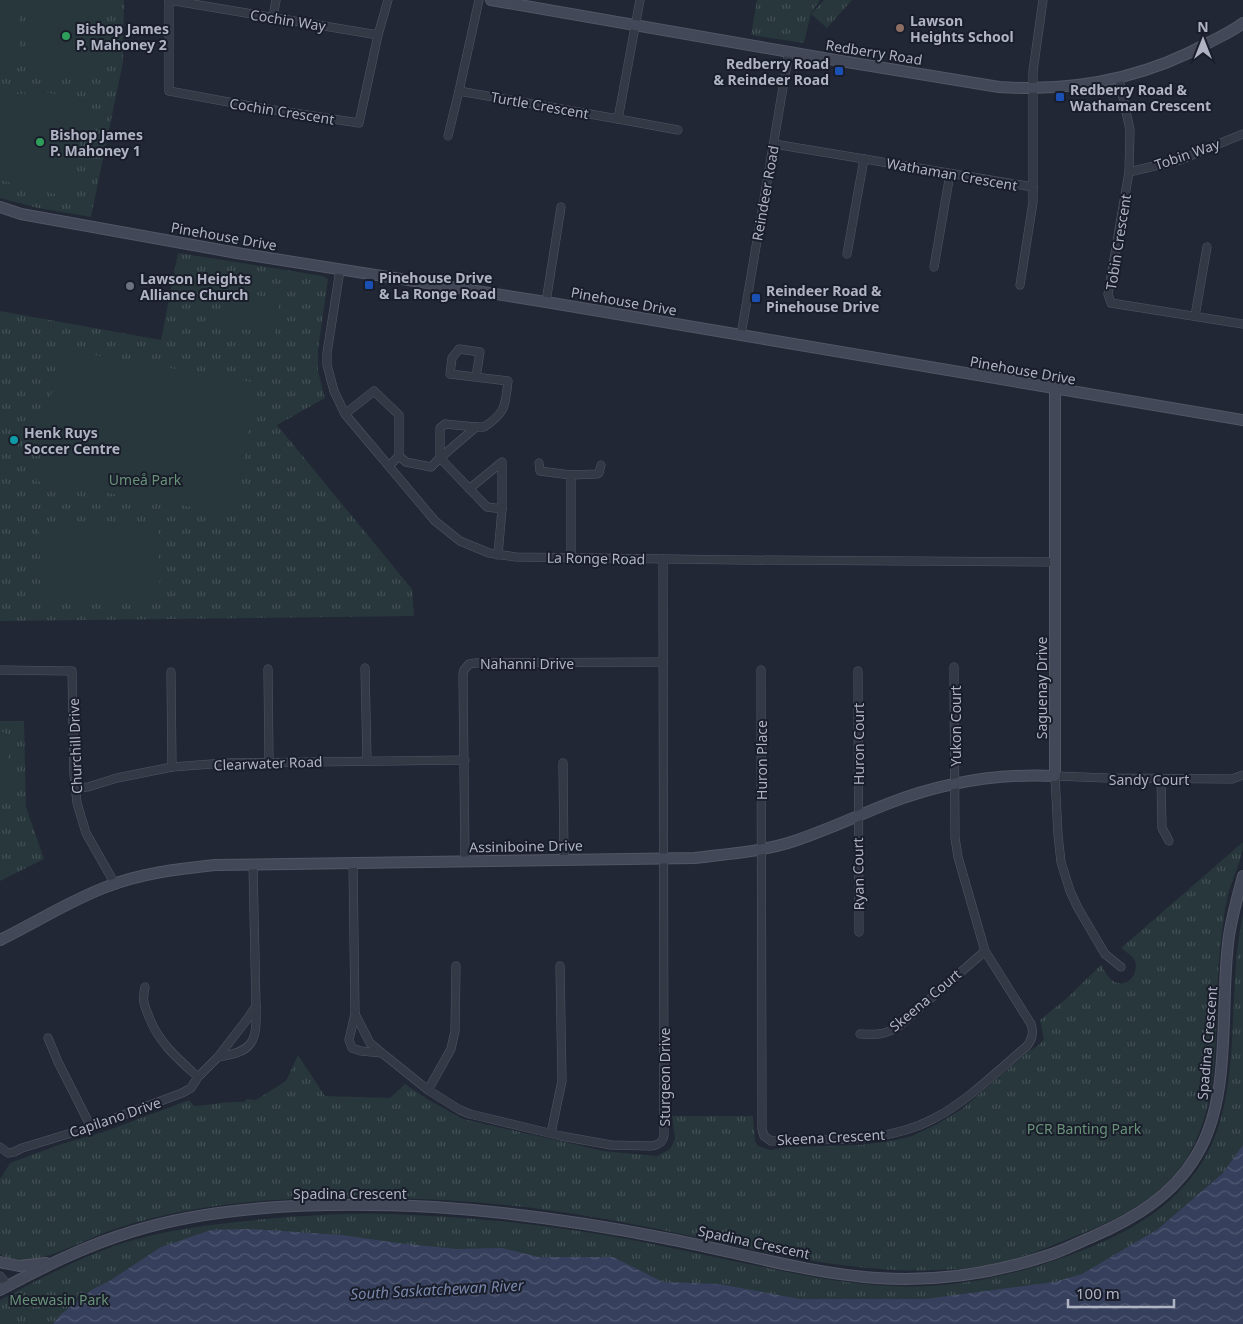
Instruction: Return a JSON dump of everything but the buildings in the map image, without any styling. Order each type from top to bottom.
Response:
[{"type":"street","name":"Cochin Way","points":[[169,0],[378,34]]},
{"type":"street","name":"Cochin Crescent","points":[[169,0],[169,91],[331,120],[359,123],[378,34],[388,0]]},
{"type":"street","points":[[273,17],[276,0]]},
{"type":"street","points":[[448,136],[479,0]]},
{"type":"street","name":"Redberry Road","points":[[491,0],[999,87],[1033,89],[1066,87],[1119,79],[1157,67],[1194,51],[1243,23]]},
{"type":"street","points":[[618,119],[640,0]]},
{"type":"street","name":"Wathaman Crescent","points":[[774,144],[1033,187],[1033,71],[1043,0]]},
{"type":"street","name":"Reindeer Road","points":[[741,335],[789,52]]},
{"type":"street","name":"Tobin Crescent","points":[[1119,79],[1130,130],[1129,172],[1108,294],[1111,303],[1243,324]]},
{"type":"street","name":"Turtle Crescent","points":[[459,91],[678,130]]},
{"type":"street","name":"Tobin Way","points":[[1129,172],[1180,160],[1243,134]]},
{"type":"street","points":[[848,254],[864,159]]},
{"type":"street","points":[[934,267],[950,174]]},
{"type":"street","points":[[1020,285],[1033,202],[1033,187]]},
{"type":"street","name":"Pinehouse Drive","points":[[0,207],[21,214],[340,270],[546,302],[1243,420]]},
{"type":"street","points":[[546,302],[561,207]]},
{"type":"street","points":[[1195,316],[1207,247]]},
{"type":"street","name":"La Ronge Road","points":[[340,270],[327,353],[327,365],[334,391],[345,414],[388,466],[435,521],[460,541],[498,555],[516,557],[1055,562]]},
{"type":"street","points":[[476,377],[480,352],[459,349],[452,358],[450,374],[508,381],[504,407],[498,417],[484,428],[445,424],[440,428],[440,458],[487,507],[502,509]]},
{"type":"street","name":"Saguenay Drive","points":[[1056,389],[1055,776],[1060,853],[1070,891],[1078,908],[1105,954],[1121,967]]},
{"type":"street","points":[[345,414],[374,391],[399,415],[398,456],[388,466]]},
{"type":"street","points":[[398,456],[406,462],[431,467],[476,427]]},
{"type":"street","points":[[469,489],[502,462],[502,509],[498,555]]},
{"type":"street","points":[[539,463],[540,471],[571,475],[597,474],[601,465]]},
{"type":"street","points":[[571,475],[571,558]]},
{"type":"street","points":[[663,559],[664,859]]},
{"type":"street","name":"Nahanni Drive","points":[[465,861],[463,675],[464,670],[469,664],[663,662]]},
{"type":"street","name":"Yukon Court","points":[[954,667],[955,784]]},
{"type":"street","points":[[365,668],[367,760]]},
{"type":"street","points":[[268,669],[269,762]]},
{"type":"street","name":"Churchill Drive","points":[[0,670],[72,671],[75,788],[82,823],[115,884]]},
{"type":"street","name":"Huron Place","points":[[761,670],[761,850]]},
{"type":"street","points":[[171,672],[172,766]]},
{"type":"street","name":"Huron Court","points":[[858,672],[858,816]]},
{"type":"street","name":"Clearwater Road","points":[[75,788],[88,787],[117,778],[172,766],[269,762],[465,760]]},
{"type":"street","points":[[563,764],[564,860]]},
{"type":"street","name":"Sandy Court","points":[[1055,776],[1232,779],[1243,775]]},
{"type":"street","name":"Assiniboine Drive","points":[[0,940],[61,908],[115,884],[173,869],[215,865],[695,858],[761,850],[818,833],[903,798],[955,784],[1006,776],[1055,776]]},
{"type":"street","points":[[1161,779],[1162,828],[1169,841]]},
{"type":"street","name":"Skeena Crescent","points":[[761,850],[762,1129],[764,1136],[771,1141],[874,1137],[918,1126],[934,1120],[960,1102],[1027,1046],[1033,1034],[1031,1024],[985,951],[958,857],[955,784]]},
{"type":"street","name":"Ryan Court","points":[[858,816],[859,932]]},
{"type":"street","name":"Sturgeon Drive","points":[[355,1014],[370,1043],[382,1054],[428,1090],[460,1110],[551,1133],[611,1145],[658,1145],[664,1139],[664,859]]},
{"type":"street","name":"Sturgeon Drive","points":[[353,863],[355,1014],[349,1040],[352,1048],[361,1052],[382,1054]]},
{"type":"street","points":[[218,1057],[234,1055],[247,1049],[253,1040],[257,1026],[253,865]]},
{"type":"street","name":"Spadina Crescent","points":[[4,1288],[57,1261],[109,1239],[134,1231],[190,1217],[249,1210],[309,1206],[431,1207],[510,1213],[592,1224],[826,1271],[877,1278],[939,1278],[1002,1269],[1055,1253],[1108,1230],[1154,1204],[1182,1178],[1199,1152],[1210,1128],[1217,1102],[1228,942],[1243,876]]},
{"type":"street","name":"Skeena Court","points":[[860,1034],[888,1033],[899,1026],[985,951]]},
{"type":"street","points":[[428,1090],[443,1067],[451,1050],[455,1031],[456,966]]},
{"type":"street","points":[[551,1133],[562,1081],[560,966]]},
{"type":"street","points":[[144,987],[142,998],[154,1029],[173,1055],[198,1076]]},
{"type":"street","name":"Capilano Drive","points":[[0,1147],[8,1153],[14,1152],[91,1127],[182,1093],[191,1088],[198,1076],[218,1057],[256,1006]]},
{"type":"street","points":[[48,1038],[91,1127]]},
{"type":"street","points":[[0,1262],[19,1266],[57,1261]]},
{"type":"street","points":[[0,1276],[4,1288]]},
{"type":"green space","points":[[0,0],[124,0],[123,62],[91,217],[38,208],[0,198]]},
{"type":"green space","points":[[0,0],[20,0],[20,68],[0,68]]},
{"type":"green space","name":"Bishop James P. Mahoney 2","points":[[28,0],[105,0],[105,73],[28,73]]},
{"type":"green space","points":[[757,0],[820,0],[811,13],[804,43],[751,35]]},
{"type":"green space","points":[[824,0],[852,0],[827,28],[811,14]]},
{"type":"green space","name":"Bishop James P. Mahoney 1","points":[[48,93],[68,95],[89,102],[69,190],[60,195],[0,180],[0,104],[16,94]]},
{"type":"green space","name":"Umeå Park","points":[[178,253],[323,276],[328,279],[318,350],[318,371],[325,398],[277,425],[412,589],[414,616],[0,621],[0,311],[161,340]]},
{"type":"green space","points":[[231,291],[280,299],[275,334],[226,326]]},
{"type":"green space","points":[[59,349],[257,383],[234,514],[36,481]]},
{"type":"green space","points":[[158,523],[160,596],[41,599],[39,527]]},
{"type":"green space","points":[[0,721],[24,721],[26,807],[44,859],[0,881]]},
{"type":"green space","points":[[0,730],[7,735],[11,794],[0,795]]},
{"type":"green space","name":"PCR Banting Park","points":[[1243,842],[1243,849],[1228,895],[1222,928],[1212,1082],[1199,1132],[1188,1156],[1168,1182],[1156,1193],[1128,1212],[1098,1227],[1028,1255],[994,1264],[945,1270],[895,1270],[845,1266],[796,1258],[648,1227],[543,1209],[487,1203],[401,1198],[309,1198],[212,1206],[149,1219],[118,1228],[37,1259],[14,1261],[0,1254],[0,1179],[10,1163],[61,1144],[101,1133],[189,1100],[194,1106],[245,1102],[246,1099],[256,1100],[286,1081],[298,1055],[325,1096],[390,1098],[405,1084],[463,1119],[604,1151],[657,1156],[670,1149],[675,1139],[672,1116],[753,1116],[755,1141],[758,1146],[770,1150],[789,1147],[861,1145],[912,1136],[962,1109],[1029,1051],[1039,1045],[1044,1039],[1040,1020],[1067,998],[1101,965],[1113,981],[1123,983],[1128,981],[1134,974],[1136,964],[1134,959],[1121,948]]},
{"type":"green space","name":"Meewasin Park","points":[[1243,915],[1243,1158],[1177,1221],[1080,1283],[966,1299],[70,1324],[0,1324],[0,1300],[72,1263],[117,1245],[135,1239],[191,1228],[312,1215],[414,1215],[490,1220],[541,1226],[592,1233],[811,1276],[891,1286],[940,1285],[965,1282],[1013,1273],[1060,1259],[1102,1242],[1138,1224],[1154,1213],[1183,1187],[1207,1154],[1218,1128],[1230,1069],[1235,975]]},
{"type":"water","name":"South Saskatchewan River","points":[[1243,1145],[1243,1324],[53,1324],[60,1315],[93,1289],[111,1280],[161,1247],[211,1230],[251,1229],[342,1235],[456,1249],[502,1248],[539,1257],[613,1257],[663,1282],[719,1284],[800,1299],[925,1299],[1054,1282],[1082,1274],[1158,1229],[1223,1173]]},
{"type":"place","name":"Lawson Heights School","points":[[900,28]]},
{"type":"place","name":"Bishop James P. Mahoney 2","points":[[66,36]]},
{"type":"place","name":"Redberry Road & Reindeer Road","points":[[839,71]]},
{"type":"place","name":"Redberry Road & Wathaman Crescent","points":[[1060,97]]},
{"type":"place","name":"Bishop James P. Mahoney 1","points":[[40,142]]},
{"type":"place","name":"Pinehouse Drive & La Ronge Road","points":[[369,285]]},
{"type":"place","name":"Lawson Heights Alliance Church","points":[[130,286]]},
{"type":"place","name":"Reindeer Road & Pinehouse Drive","points":[[756,298]]},
{"type":"place","name":"Henk Ruys Soccer Centre","points":[[14,440]]}]
